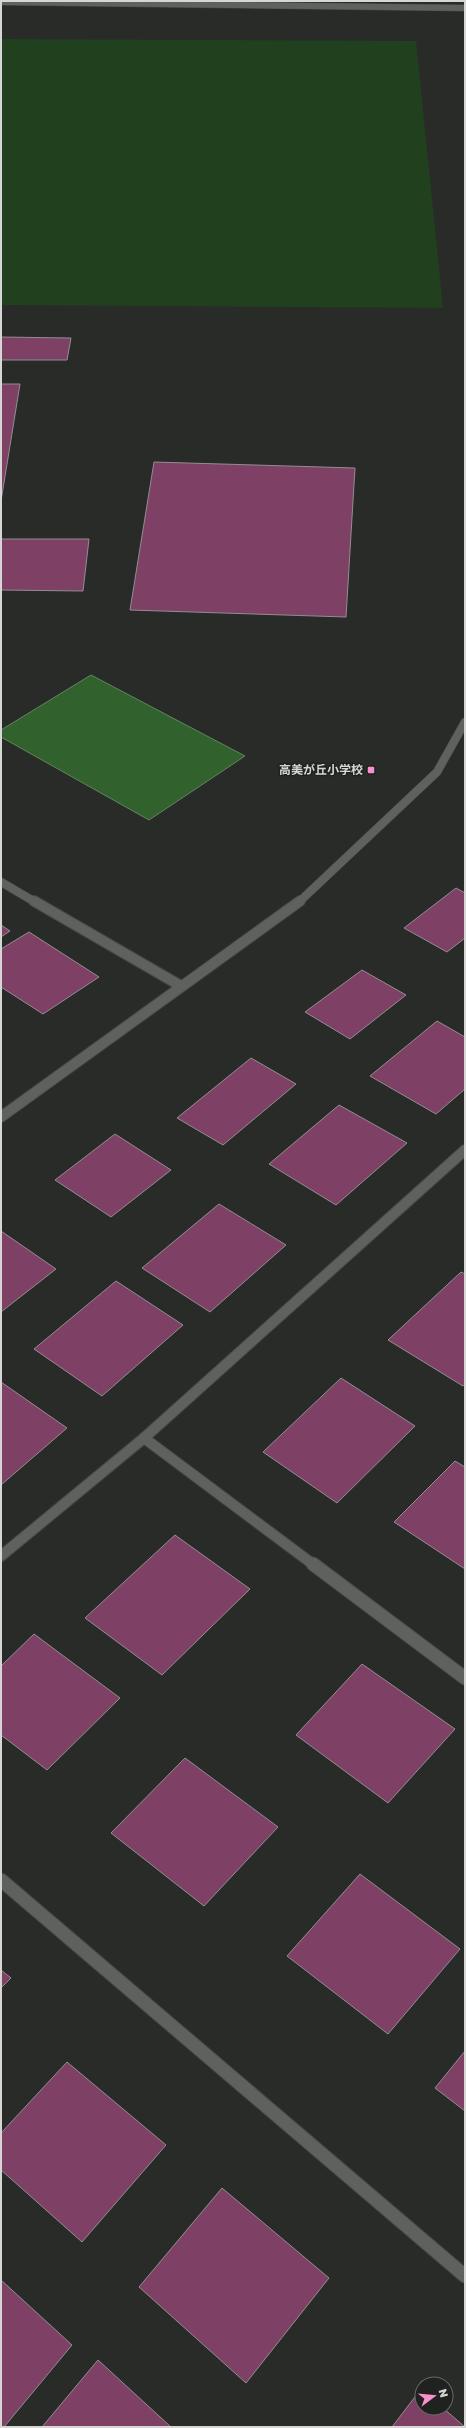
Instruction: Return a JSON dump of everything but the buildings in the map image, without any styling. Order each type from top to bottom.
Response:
[{"type":"street","points":[[1,2],[465,8]]},
{"type":"street","points":[[1,1117],[303,899],[437,772],[465,722]]},
{"type":"street","points":[[1,882],[181,986]]},
{"type":"street","points":[[1,1556],[144,1438],[465,1150]]},
{"type":"street","points":[[144,1438],[465,1678]]},
{"type":"street","points":[[1,1880],[465,2276]]},
{"type":"shaded area","points":[[1,39],[416,41],[443,308],[1,305]]},
{"type":"shaded area","points":[[91,675],[245,756],[149,820],[1,737],[1,730]]},
{"type":"place","name":"高美が丘小学校","points":[[371,770]]}]
